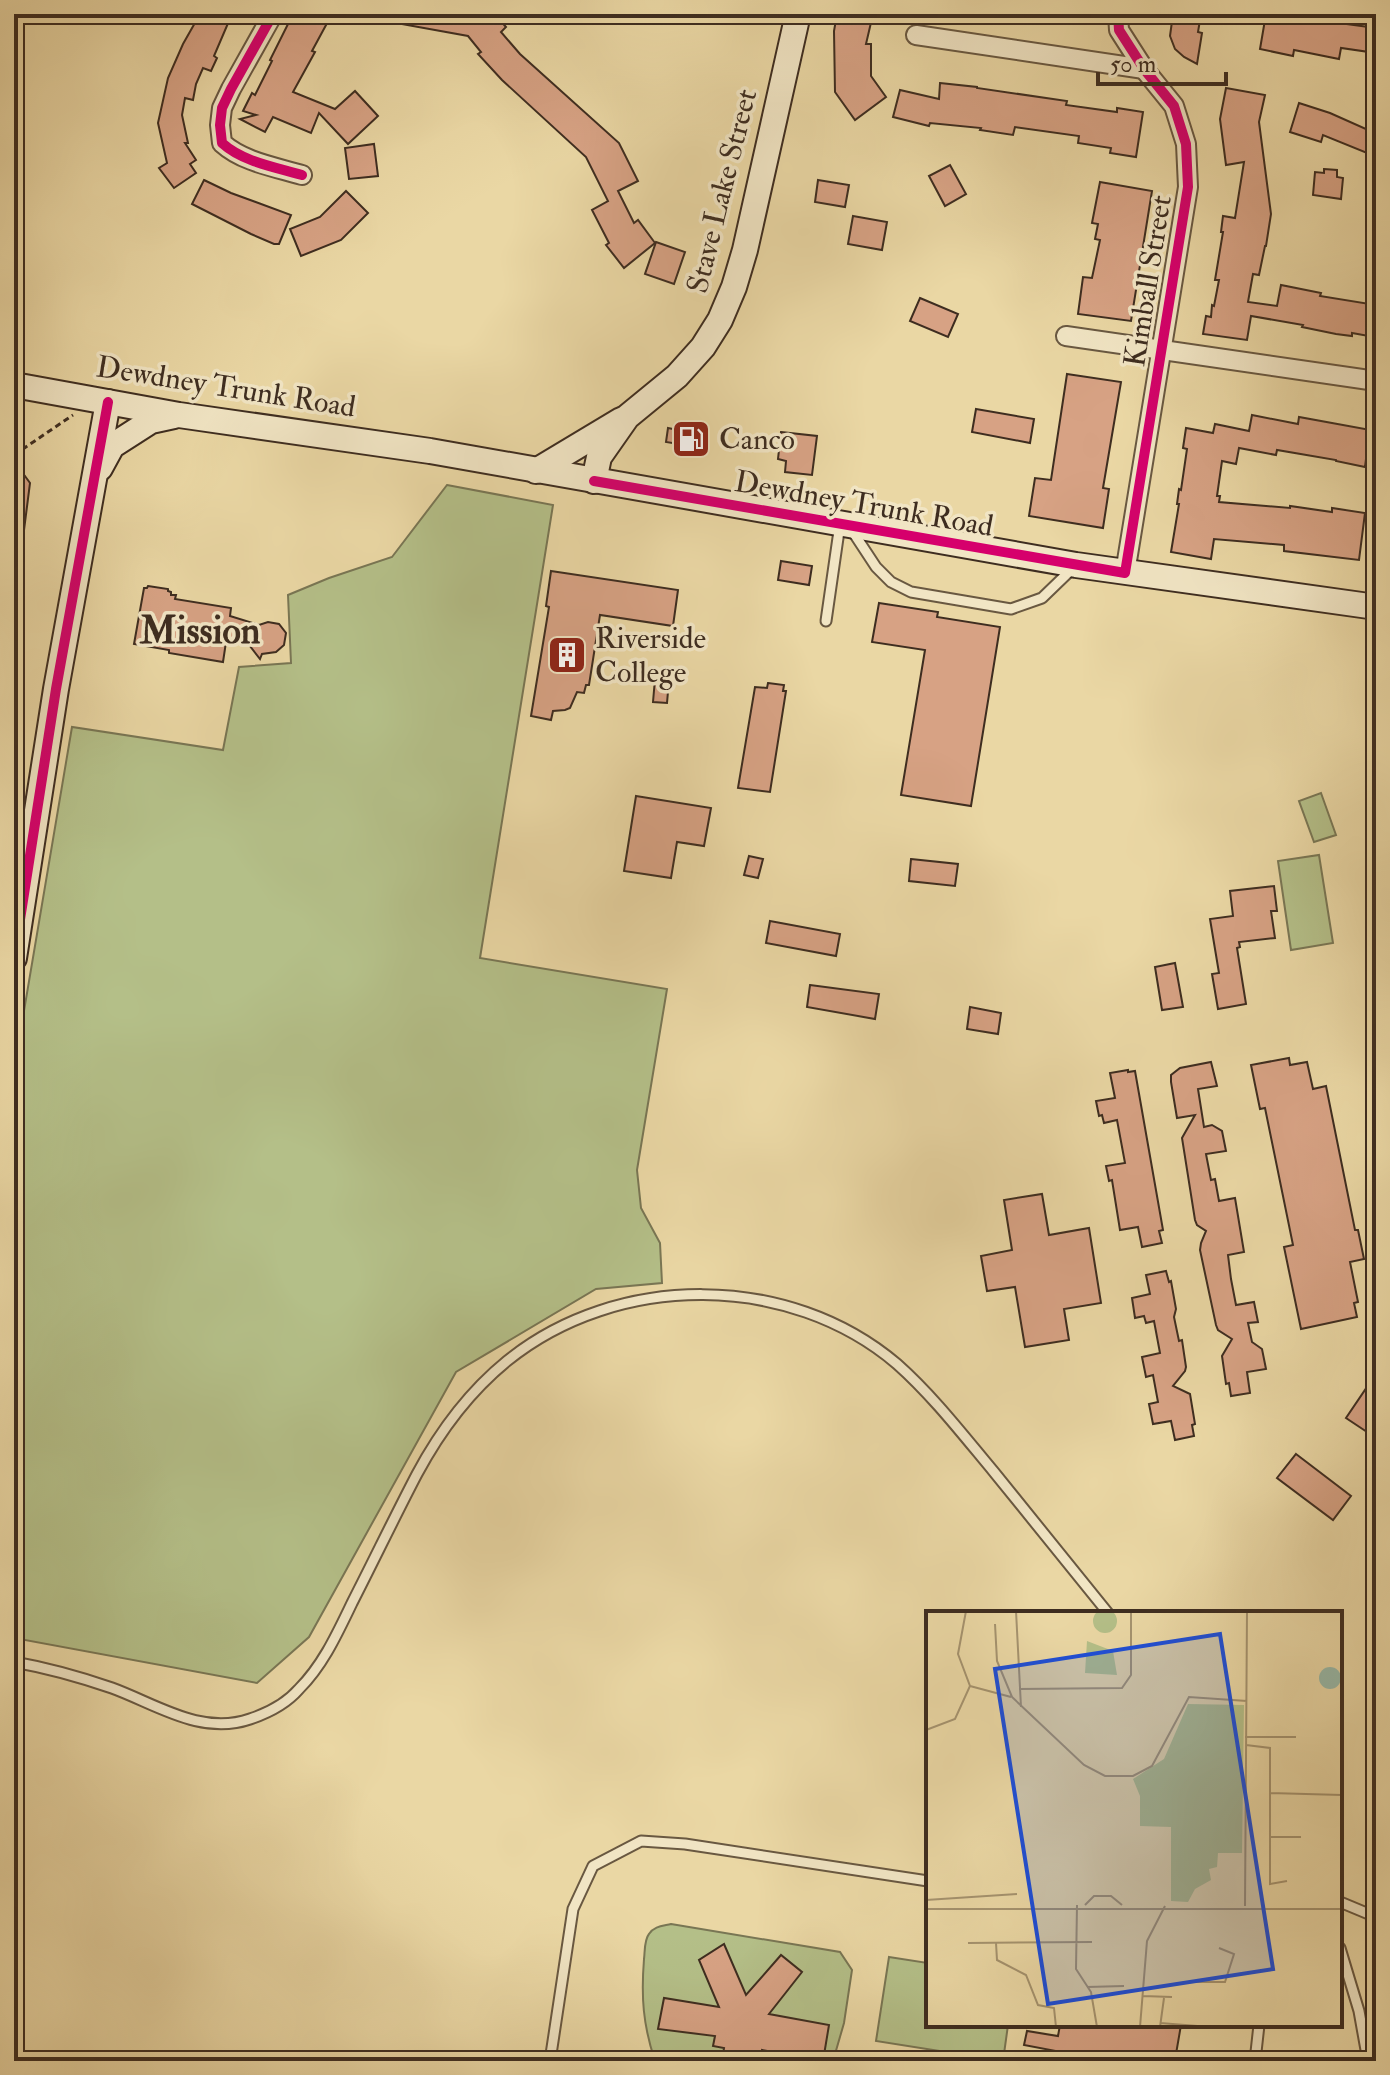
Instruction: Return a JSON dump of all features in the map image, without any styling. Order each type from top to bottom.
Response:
[{"type":"main road","name":"Stave Lake Street","points":[[594,481],[599,457],[627,417],[677,376],[703,347],[730,298],[745,250],[798,14]]},
{"type":"main road","name":"Dewdney Trunk Road","points":[[14,385],[179,415],[430,451],[1125,573],[1376,607]]},
{"type":"main road","points":[[14,958],[56,689],[108,402]]},
{"type":"main road","points":[[95,478],[112,446],[151,421],[179,415]]},
{"type":"main road","points":[[536,471],[627,417]]},
{"type":"street","points":[[273,14],[222,108],[222,143],[241,156],[302,175]]},
{"type":"street","name":"Kimball Street","points":[[1118,14],[1119,30],[1144,69],[1174,106],[1186,144],[1188,187],[1125,573]]},
{"type":"street","points":[[916,35],[1144,69]]},
{"type":"street","points":[[1066,336],[1376,381]]},
{"type":"lane","points":[[845,525],[876,567],[891,582],[911,592],[1011,609],[1042,598],[1076,565]]},
{"type":"lane","points":[[826,621],[845,525]]},
{"type":"lane","points":[[14,1662],[49,1668],[92,1681],[198,1722],[245,1721],[264,1714],[300,1689],[327,1654],[419,1470],[459,1407],[483,1381],[536,1340],[567,1323],[629,1303],[662,1296],[695,1294],[766,1301],[799,1311],[833,1323],[896,1364],[946,1413],[1106,1611]]},
{"type":"lane","points":[[550,2061],[573,1909],[593,1866],[641,1841],[685,1844],[926,1881]]},
{"type":"lane","points":[[1342,1903],[1376,1917]]},
{"type":"lane","points":[[1342,1955],[1359,2011],[1368,2061]]},
{"type":"lane","points":[[1255,2061],[1259,2027]]},
{"type":"path","points":[[14,455],[79,411]]},
{"type":"green space","points":[[447,485],[553,505],[480,958],[667,989],[637,1170],[641,1208],[660,1243],[662,1283],[596,1289],[456,1372],[309,1637],[257,1683],[14,1638],[14,1070],[72,727],[223,750],[239,667],[291,663],[288,595],[392,557]]},
{"type":"green space","points":[[1321,793],[1336,835],[1314,842],[1299,801]]},
{"type":"green space","points":[[1319,855],[1333,943],[1291,950],[1278,861]]},
{"type":"green space","points":[[671,1924],[840,1952],[852,1970],[844,2023],[833,2061],[655,2061],[644,2011],[645,1946],[651,1931]]},
{"type":"green space","points":[[889,1957],[926,1963],[926,2027],[1008,2027],[1003,2061],[876,2041]]},
{"type":"building","points":[[200,14],[232,14],[211,71],[203,68],[193,100],[185,98],[182,115],[188,143],[185,143],[196,160],[190,164],[196,173],[174,188],[159,168],[167,163],[158,123],[168,78]]},
{"type":"building","points":[[293,14],[332,14],[293,92],[335,109],[355,91],[378,116],[348,144],[319,113],[311,133],[273,117],[265,132],[240,119],[256,115],[243,111],[252,93],[255,95]]},
{"type":"building","points":[[386,14],[495,14],[506,27],[501,32],[520,54],[619,143],[638,181],[618,191],[634,223],[638,220],[655,243],[624,268],[606,245],[609,243],[592,210],[608,201],[586,157],[502,80],[478,54],[481,52],[468,36],[385,21]]},
{"type":"building","points":[[837,14],[873,14],[866,44],[871,44],[871,76],[886,97],[855,120],[835,92],[834,31]]},
{"type":"building","points":[[1173,14],[1201,14],[1198,32],[1202,33],[1197,64],[1175,49],[1170,36]]},
{"type":"building","points":[[1266,14],[1311,22],[1312,15],[1376,28],[1376,53],[1341,48],[1339,59],[1294,50],[1293,56],[1260,49]]},
{"type":"building","points":[[940,83],[1067,101],[1066,105],[1143,112],[1136,157],[1110,153],[1111,148],[1078,143],[1079,136],[1015,127],[1013,135],[981,128],[930,123],[929,126],[893,117],[900,90],[939,99]]},
{"type":"building","points":[[1226,88],[1265,95],[1259,122],[1271,214],[1259,275],[1253,274],[1248,302],[1277,306],[1281,285],[1321,293],[1320,296],[1376,305],[1374,337],[1336,334],[1251,316],[1247,340],[1203,334],[1206,316],[1211,317],[1219,280],[1215,280],[1223,216],[1235,218],[1244,162],[1226,165],[1220,119]]},
{"type":"building","points":[[1299,103],[1375,133],[1367,153],[1323,135],[1321,142],[1290,132]]},
{"type":"building","points":[[374,144],[378,176],[349,179],[345,148]]},
{"type":"building","points":[[950,165],[966,194],[945,206],[929,176]]},
{"type":"building","points":[[1324,169],[1337,170],[1337,177],[1343,178],[1341,199],[1313,195],[1315,172],[1324,173]]},
{"type":"building","points":[[204,180],[291,215],[279,244],[251,234],[192,204]]},
{"type":"building","points":[[818,180],[849,185],[845,207],[815,202]]},
{"type":"building","points":[[1100,182],[1152,191],[1131,321],[1078,314],[1083,277],[1092,278],[1100,240],[1095,239],[1098,224],[1092,223]]},
{"type":"building","points":[[346,191],[368,213],[341,240],[301,256],[290,229],[320,217]]},
{"type":"building","points":[[853,216],[887,222],[882,250],[848,244]]},
{"type":"building","points":[[656,242],[685,252],[674,284],[645,274]]},
{"type":"building","points":[[920,298],[958,314],[948,337],[910,321]]},
{"type":"building","points":[[1067,374],[1121,382],[1103,488],[1109,489],[1103,528],[1029,516],[1035,478],[1051,480]]},
{"type":"building","points":[[976,409],[1034,419],[1030,443],[972,432]]},
{"type":"building","points":[[1252,415],[1298,424],[1299,417],[1376,431],[1372,460],[1366,459],[1365,467],[1277,450],[1276,455],[1239,448],[1236,464],[1222,461],[1217,496],[1220,496],[1219,502],[1332,512],[1332,508],[1365,513],[1359,560],[1284,551],[1284,545],[1214,539],[1211,559],[1171,552],[1187,449],[1183,448],[1186,428],[1213,433],[1215,424],[1249,431]]},
{"type":"building","points":[[668,428],[698,434],[703,448],[666,442]]},
{"type":"building","points":[[781,432],[817,436],[812,475],[785,472],[786,461],[778,459]]},
{"type":"building","points":[[14,461],[30,483],[23,538],[14,538]]},
{"type":"building","points":[[781,561],[812,566],[809,585],[778,580]]},
{"type":"building","name":"Riverside College","points":[[551,571],[678,590],[673,626],[600,615],[589,685],[586,685],[584,693],[577,692],[570,708],[553,711],[551,720],[531,716],[549,607],[546,606]]},
{"type":"building","points":[[144,588],[168,589],[171,595],[176,595],[175,599],[231,608],[230,616],[259,625],[268,622],[279,624],[286,633],[284,645],[276,652],[262,654],[260,659],[246,641],[226,642],[223,662],[134,644]]},
{"type":"building","points":[[879,603],[938,612],[937,617],[1000,627],[971,806],[901,795],[925,650],[872,642]]},
{"type":"building","points":[[655,679],[669,680],[667,703],[653,702]]},
{"type":"building","points":[[768,683],[784,685],[783,691],[786,691],[770,792],[738,788],[755,687],[767,688]]},
{"type":"building","points":[[636,796],[711,808],[704,846],[677,842],[671,878],[624,871]]},
{"type":"building","points":[[749,856],[763,859],[758,878],[744,875]]},
{"type":"building","points":[[911,859],[958,864],[955,886],[909,881]]},
{"type":"building","points":[[1274,886],[1277,911],[1271,911],[1275,938],[1239,942],[1240,947],[1237,948],[1246,1004],[1218,1009],[1212,974],[1219,973],[1210,919],[1233,916],[1230,891]]},
{"type":"building","points":[[770,921],[840,934],[836,956],[766,943]]},
{"type":"building","points":[[1175,963],[1183,1007],[1162,1010],[1155,967]]},
{"type":"building","points":[[810,985],[879,994],[875,1019],[807,1007]]},
{"type":"building","points":[[970,1007],[1001,1013],[998,1034],[967,1029]]},
{"type":"building","points":[[1289,1058],[1290,1065],[1307,1062],[1313,1089],[1326,1086],[1355,1230],[1358,1230],[1364,1259],[1350,1262],[1358,1302],[1354,1303],[1357,1317],[1301,1329],[1284,1247],[1293,1245],[1265,1108],[1260,1109],[1251,1065]]},
{"type":"building","points":[[1211,1062],[1217,1086],[1198,1089],[1204,1127],[1212,1125],[1222,1131],[1226,1151],[1206,1154],[1219,1201],[1235,1198],[1244,1252],[1228,1255],[1231,1279],[1236,1305],[1254,1302],[1258,1322],[1248,1323],[1252,1342],[1262,1349],[1266,1369],[1247,1372],[1250,1393],[1231,1396],[1222,1356],[1232,1339],[1218,1330],[1216,1325],[1200,1250],[1206,1231],[1195,1220],[1182,1138],[1195,1115],[1177,1118],[1171,1082],[1171,1075],[1180,1068]]},
{"type":"building","points":[[1135,1071],[1163,1230],[1159,1231],[1162,1243],[1142,1247],[1138,1227],[1120,1230],[1112,1180],[1109,1181],[1106,1166],[1125,1163],[1117,1120],[1104,1123],[1096,1101],[1115,1098],[1110,1073]]},
{"type":"building","points":[[1042,1194],[1049,1235],[1089,1228],[1101,1303],[1064,1309],[1069,1340],[1025,1347],[1015,1287],[987,1291],[981,1256],[1012,1250],[1004,1200]]},
{"type":"building","points":[[1166,1271],[1171,1281],[1176,1309],[1174,1317],[1179,1341],[1182,1340],[1186,1367],[1173,1386],[1190,1394],[1195,1424],[1192,1425],[1194,1436],[1175,1440],[1171,1421],[1153,1424],[1149,1404],[1158,1402],[1153,1375],[1146,1377],[1142,1357],[1160,1353],[1154,1321],[1146,1323],[1144,1316],[1135,1318],[1132,1298],[1150,1294],[1146,1275]]},
{"type":"building","points":[[1367,1387],[1376,1393],[1376,1438],[1346,1418]]},
{"type":"building","points":[[1296,1454],[1351,1496],[1333,1520],[1277,1478]]},
{"type":"building","points":[[724,1944],[746,1995],[781,1955],[802,1972],[769,2014],[829,2025],[823,2061],[762,2050],[760,2061],[722,2061],[724,2048],[713,2046],[715,2036],[658,2029],[664,1998],[719,2007],[699,1960]]},
{"type":"building","points":[[1060,2027],[1181,2027],[1172,2061],[1106,2061],[1024,2045],[1027,2031],[1058,2036]]},
{"type":"cycle path","points":[[273,14],[222,108],[222,143],[249,159],[302,175]]},
{"type":"cycle path","points":[[594,481],[1125,573],[1188,187],[1186,144],[1174,106],[1144,69],[1119,30],[1118,14]]},
{"type":"cycle path","points":[[14,958],[56,689],[108,402]]},
{"type":"place","name":"Canco","points":[[691,439]]},
{"type":"place","name":"Riverside College","points":[[567,655]]},
{"type":"district","name":"Mission","points":[[200,631]]}]
